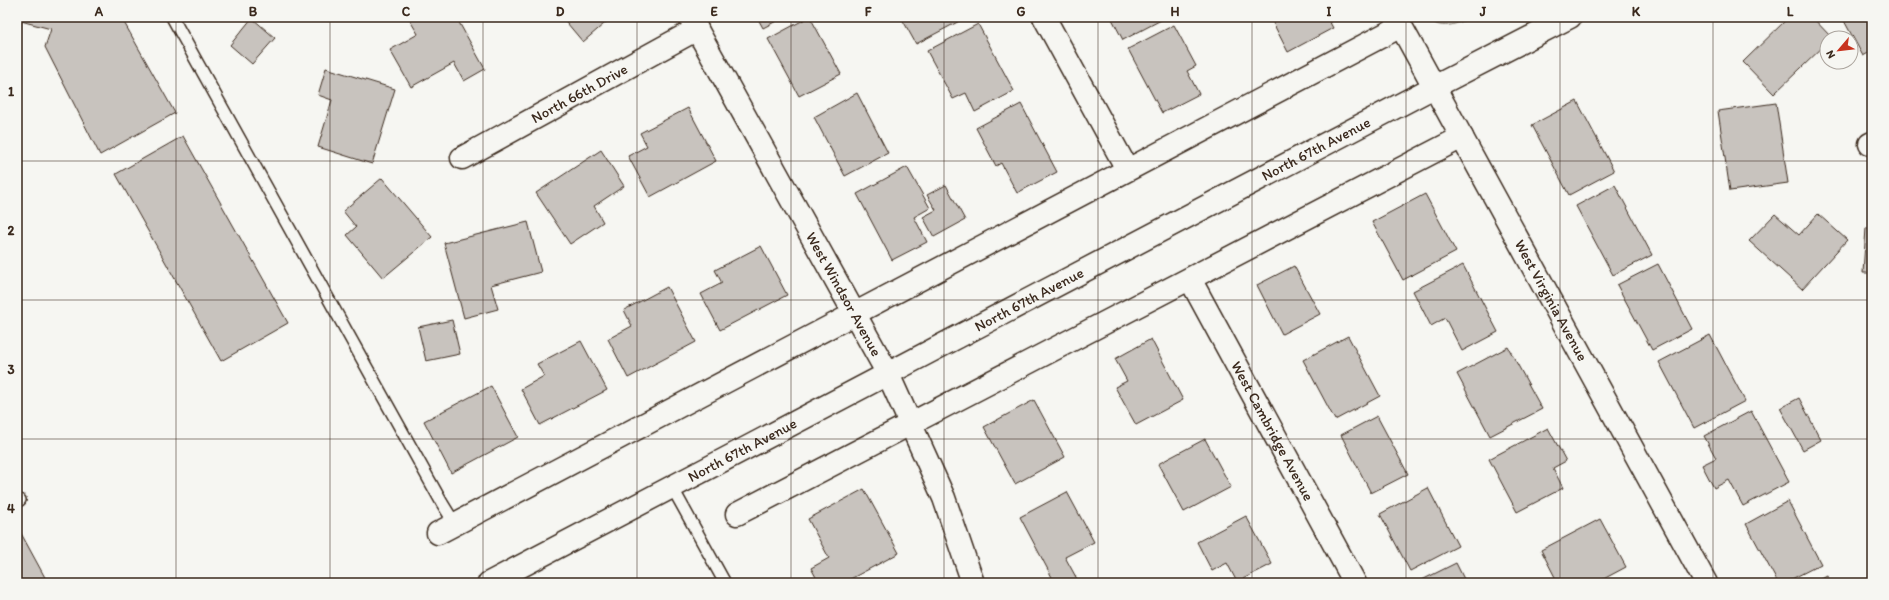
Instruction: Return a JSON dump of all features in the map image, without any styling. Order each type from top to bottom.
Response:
[{"type":"street","points":[[1044,17],[1127,169]]},
{"type":"street","name":"North 67th Avenue","points":[[489,583],[1570,17]]},
{"type":"street","points":[[447,528],[1127,169],[1398,21]]},
{"type":"street","name":"West Virginia Avenue","points":[[1398,21],[1706,583]]},
{"type":"street","name":"North 66th Drive","points":[[462,158],[694,23]]},
{"type":"street","name":"West Windsor Avenue","points":[[694,23],[888,374],[944,498],[973,583]]},
{"type":"street","points":[[737,514],[1462,137]]},
{"type":"street","name":"West Cambridge Avenue","points":[[1190,279],[1355,583]]},
{"type":"lane","points":[[172,17],[442,503],[447,528]]},
{"type":"lane","points":[[672,487],[725,583]]},
{"type":"shaded area","points":[[1427,17],[1472,17],[1455,24],[1443,25],[1432,22]]},
{"type":"building","points":[[17,17],[121,17],[175,113],[100,155],[45,47],[51,29],[17,20]]},
{"type":"building","points":[[413,17],[440,17],[442,20],[447,17],[456,17],[485,69],[464,81],[454,63],[411,87],[390,50],[418,34],[409,19]]},
{"type":"building","points":[[562,17],[612,17],[583,42]]},
{"type":"building","points":[[757,17],[784,17],[763,28]]},
{"type":"building","points":[[809,17],[841,74],[799,96],[768,39]]},
{"type":"building","points":[[901,17],[967,17],[916,44]]},
{"type":"building","points":[[1111,17],[1162,17],[1163,19],[1123,40]]},
{"type":"building","points":[[1270,17],[1327,17],[1333,28],[1288,52]]},
{"type":"building","points":[[1789,17],[1812,17],[1824,30],[1819,30],[1819,51],[1774,94],[1743,62]]},
{"type":"building","points":[[1842,17],[1872,17],[1872,51],[1863,56],[1859,49],[1859,30],[1849,30]]},
{"type":"building","points":[[252,18],[275,38],[252,64],[230,45]]},
{"type":"building","points":[[978,24],[1014,91],[975,112],[966,93],[953,99],[927,51]]},
{"type":"building","points":[[1174,25],[1196,66],[1187,71],[1199,94],[1162,113],[1128,49]]},
{"type":"building","points":[[326,68],[395,89],[372,164],[318,147],[332,100],[318,95]]},
{"type":"building","points":[[857,93],[888,153],[845,176],[814,117]]},
{"type":"building","points":[[1577,101],[1614,171],[1569,195],[1532,125]]},
{"type":"building","points":[[1776,103],[1788,183],[1730,191],[1718,111]]},
{"type":"building","points":[[1021,104],[1057,172],[1017,193],[1001,163],[996,166],[976,128]]},
{"type":"building","points":[[688,108],[716,161],[650,197],[628,156],[647,146],[640,133]]},
{"type":"building","points":[[183,136],[288,323],[221,361],[116,174]]},
{"type":"building","points":[[601,150],[624,186],[594,206],[603,222],[570,244],[536,193]]},
{"type":"building","points":[[907,167],[930,208],[914,217],[927,242],[892,260],[857,194]]},
{"type":"building","points":[[382,178],[432,237],[383,278],[347,235],[356,227],[343,211]]},
{"type":"building","points":[[946,185],[965,220],[934,237],[923,217],[936,210],[927,195]]},
{"type":"building","points":[[1615,185],[1652,255],[1613,275],[1576,206]]},
{"type":"building","points":[[1425,194],[1456,252],[1403,280],[1372,222]]},
{"type":"building","points":[[1775,214],[1799,235],[1818,214],[1847,240],[1802,289],[1749,241]]},
{"type":"building","points":[[528,222],[541,272],[491,285],[498,309],[464,318],[444,243]]},
{"type":"building","points":[[1866,228],[1872,228],[1872,273],[1863,273]]},
{"type":"building","points":[[761,246],[787,295],[720,330],[701,294],[722,283],[715,270]]},
{"type":"building","points":[[1658,264],[1692,329],[1652,350],[1617,285]]},
{"type":"building","points":[[1463,265],[1498,332],[1462,351],[1445,318],[1431,326],[1413,291]]},
{"type":"building","points":[[1294,266],[1320,314],[1282,334],[1257,285]]},
{"type":"building","points":[[667,287],[696,342],[628,378],[608,339],[632,326],[624,310]]},
{"type":"building","points":[[452,320],[460,354],[426,361],[418,327]]},
{"type":"building","points":[[1710,335],[1745,401],[1694,428],[1659,362]]},
{"type":"building","points":[[1348,336],[1380,396],[1335,420],[1303,360]]},
{"type":"building","points":[[1151,339],[1183,400],[1136,425],[1115,387],[1127,381],[1115,359]]},
{"type":"building","points":[[581,341],[607,390],[540,425],[521,389],[544,376],[537,364]]},
{"type":"building","points":[[1508,347],[1542,409],[1490,436],[1457,374]]},
{"type":"building","points":[[491,386],[518,437],[451,473],[424,421]]},
{"type":"building","points":[[1799,398],[1821,440],[1803,450],[1780,408]]},
{"type":"building","points":[[1034,400],[1065,457],[1015,484],[984,427]]},
{"type":"building","points":[[1751,411],[1789,482],[1743,506],[1729,480],[1714,488],[1702,465],[1716,458],[1704,436]]},
{"type":"building","points":[[1377,416],[1408,474],[1371,493],[1341,435]]},
{"type":"building","points":[[1548,428],[1566,461],[1553,468],[1563,488],[1517,512],[1489,459]]},
{"type":"building","points":[[1205,439],[1231,487],[1184,512],[1158,464]]},
{"type":"building","points":[[1428,488],[1458,546],[1410,571],[1380,514]]},
{"type":"building","points":[[864,489],[899,553],[843,583],[819,583],[811,568],[829,558],[808,519]]},
{"type":"building","points":[[1067,492],[1094,542],[1065,557],[1077,579],[1070,583],[1055,583],[1020,517]]},
{"type":"building","points":[[1788,501],[1821,564],[1784,583],[1778,583],[1746,524]]},
{"type":"building","points":[[1246,516],[1272,564],[1237,582],[1227,563],[1212,571],[1197,542]]},
{"type":"building","points":[[1600,519],[1626,567],[1596,583],[1558,583],[1541,550]]},
{"type":"building","points":[[17,526],[48,583],[17,583]]},
{"type":"building","points":[[1456,563],[1466,583],[1418,582]]},
{"type":"building","points":[[1827,576],[1831,583],[1814,583]]}]
